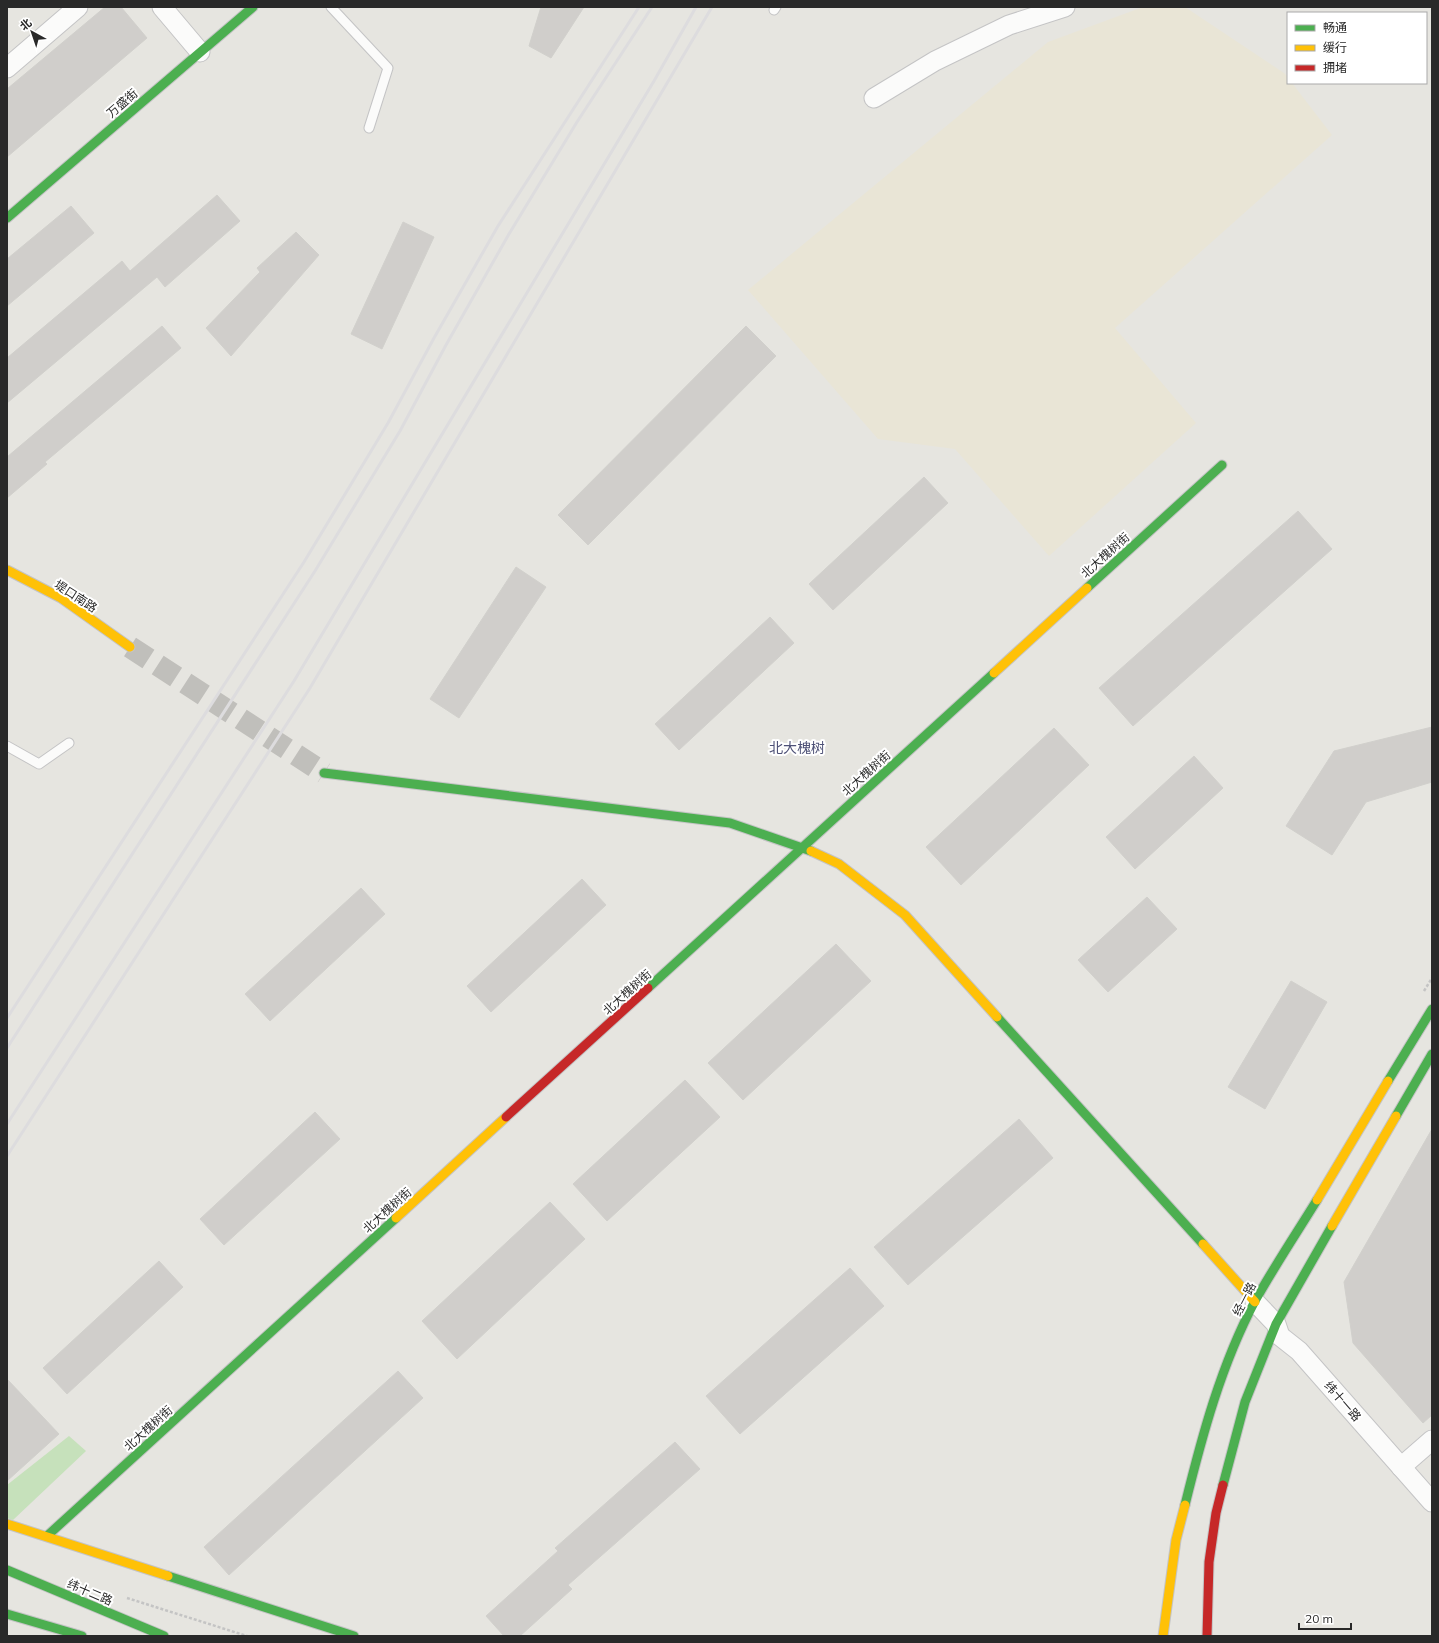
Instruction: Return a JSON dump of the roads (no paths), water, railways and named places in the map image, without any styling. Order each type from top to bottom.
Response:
[{"type":"street","points":[[7,68],[78,7]]},
{"type":"street","points":[[162,7],[200,52]]},
{"type":"street","name":"万盛街","points":[[7,218],[253,7]]},
{"type":"street","points":[[874,98],[935,61],[1008,25],[1065,7]]},
{"type":"street","name":"北大槐树街","points":[[47,1536],[1222,465]]},
{"type":"street","name":"堤口南路","points":[[7,570],[61,598],[130,647]]},
{"type":"street","points":[[324,772],[730,823],[803,848],[839,864],[905,915],[1254,1302]]},
{"type":"street","name":"经一路","points":[[1163,1636],[1176,1540],[1201,1441],[1225,1368],[1254,1302],[1432,1008]]},
{"type":"street","points":[[1207,1636],[1209,1562],[1216,1512],[1245,1402],[1276,1324],[1432,1054]]},
{"type":"street","name":"纬十一路","points":[[1254,1302],[1276,1324],[1280,1336],[1299,1351],[1432,1502]]},
{"type":"street","points":[[1401,1467],[1432,1440]]},
{"type":"street","points":[[7,1524],[354,1636]]},
{"type":"street","name":"纬十二路","points":[[7,1570],[164,1636]]},
{"type":"street","points":[[7,1614],[82,1636]]},
{"type":"lane","points":[[331,7],[388,68],[369,128]]},
{"type":"lane","points":[[7,746],[39,764],[69,743]]},
{"type":"tunnel","points":[[130,647],[324,773]]},
{"type":"railway","points":[[7,1018],[304,562],[388,423],[434,338],[498,226],[639,7]]},
{"type":"railway","points":[[7,1048],[315,571],[400,431],[446,345],[509,234],[577,122],[652,7]]},
{"type":"railway","points":[[7,1124],[294,681],[654,81],[696,7]]},
{"type":"railway","points":[[7,1156],[310,688],[712,7]]},
{"type":"district","name":"北大槐树","points":[[797,748]]}]
